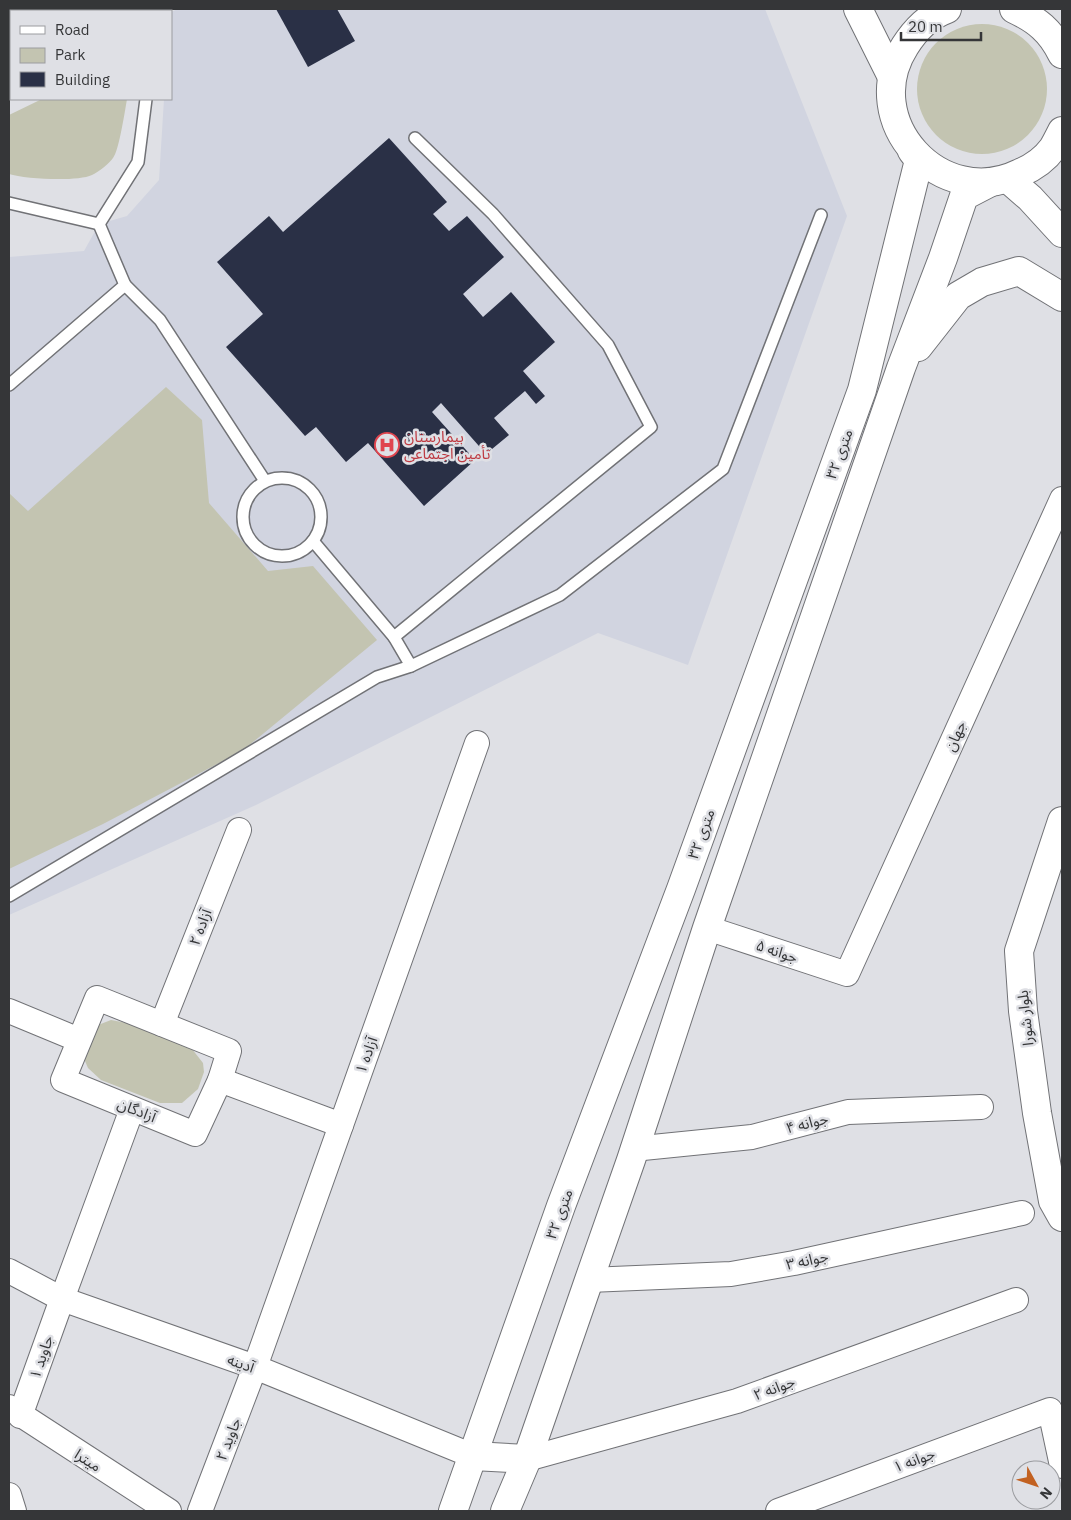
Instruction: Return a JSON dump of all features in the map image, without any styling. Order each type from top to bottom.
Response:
[{"type":"main road","points":[[858,9],[892,77]]},
{"type":"main road","points":[[1014,9],[1036,20],[1055,40],[1062,54]]},
{"type":"main road","points":[[939,10],[912,34],[900,55],[892,77],[891,97],[894,116],[901,135],[912,151],[934,170],[962,181],[999,181],[1030,198],[1062,232]]},
{"type":"main road","name":"۳۲ متری","points":[[505,1511],[526,1459],[589,1280],[707,928],[901,368],[943,258],[964,196],[1032,168],[1052,149],[1062,131]]},
{"type":"main road","name":"۳۲ متری","points":[[453,1511],[561,1206],[681,889],[862,390],[919,160],[912,151]]},
{"type":"main road","points":[[901,368],[958,296],[982,282],[1019,270],[1062,297]]},
{"type":"main road","points":[[748,705],[781,716]]},
{"type":"main road","name":"بلوار شورا","points":[[1062,821],[1019,951],[1023,1011],[1038,1113],[1053,1200],[1062,1217]]},
{"type":"main road","points":[[473,1456],[526,1459]]},
{"type":"street","name":"جهان","points":[[847,974],[1062,498]]},
{"type":"street","name":"آزاده ۱","points":[[255,1368],[477,743]]},
{"type":"street","name":"آزاده ۲","points":[[162,1024],[239,830]]},
{"type":"street","name":"جوانه ۵","points":[[707,928],[847,974]]},
{"type":"street","name":"آزادگان","points":[[97,998],[162,1024],[229,1051],[220,1080],[195,1134],[63,1080],[97,998]]},
{"type":"street","points":[[9,1011],[79,1040]]},
{"type":"street","points":[[220,1080],[341,1125]]},
{"type":"street","name":"جوانه ۴","points":[[634,1149],[752,1137],[848,1112],[981,1107]]},
{"type":"street","points":[[62,1299],[132,1109]]},
{"type":"street","name":"جوانه ۳","points":[[589,1280],[731,1274],[794,1263],[1022,1213]]},
{"type":"street","name":"آدینه","points":[[9,1271],[62,1299],[255,1368],[473,1456]]},
{"type":"street","name":"جاوید ۱","points":[[15,1411],[62,1299]]},
{"type":"street","name":"جوانه ۲","points":[[526,1459],[737,1401],[1016,1300]]},
{"type":"street","name":"جاوید ۲","points":[[200,1511],[255,1368]]},
{"type":"street","name":"جوانه ۱","points":[[778,1511],[1050,1410],[1062,1466]]},
{"type":"street","name":"میترا","points":[[15,1411],[169,1511]]},
{"type":"street","points":[[9,1495],[14,1511]]},
{"type":"lane","points":[[99,224],[138,162],[146,100]]},
{"type":"lane","points":[[394,637],[651,427],[608,345],[493,214],[415,138]]},
{"type":"lane","points":[[9,203],[99,224]]},
{"type":"lane","points":[[9,896],[377,677],[411,666],[560,595],[723,469],[821,214]]},
{"type":"lane","points":[[99,224],[125,284],[160,320],[266,481]]},
{"type":"lane","points":[[9,385],[125,284]]},
{"type":"lane","points":[[278,477],[291,478],[303,483],[313,492],[322,516],[320,529],[313,541],[304,550],[292,556],[279,557],[266,554],[255,547],[247,537],[242,511],[247,499],[255,488],[266,481],[278,477]]},
{"type":"lane","points":[[313,541],[394,637],[411,666]]},
{"type":"shaded area","name":"بیمارستان تأمین اجتماعی","points":[[178,9],[765,9],[847,216],[688,665],[598,633],[256,805],[9,915],[9,257],[84,251],[99,224],[127,216],[159,180],[164,100],[172,100],[172,12]]},
{"type":"green space","points":[[982,24],[1007,29],[1028,43],[1042,64],[1047,89],[1042,114],[1028,135],[1007,149],[982,154],[957,149],[936,135],[922,114],[917,89],[922,64],[936,43],[957,29]]},
{"type":"green space","points":[[40,100],[127,100],[122,130],[115,154],[103,168],[85,177],[63,179],[9,174],[9,115]]},
{"type":"green space","points":[[166,387],[202,420],[209,503],[268,571],[313,566],[377,640],[242,751],[103,824],[9,869],[9,493],[28,511]]},
{"type":"green space","points":[[111,1020],[132,1024],[192,1049],[203,1063],[204,1072],[198,1089],[182,1103],[160,1103],[101,1080],[88,1068],[82,1054],[93,1027]]},
{"type":"building","points":[[276,9],[337,9],[355,41],[308,67]]},
{"type":"building","points":[[389,138],[447,202],[433,214],[449,231],[467,216],[504,257],[463,294],[483,317],[511,292],[555,342],[523,371],[545,396],[536,404],[525,391],[494,418],[509,435],[486,454],[441,403],[432,412],[475,460],[424,506],[368,443],[346,462],[316,427],[305,436],[226,347],[263,314],[217,262],[269,216],[283,232]]},
{"type":"place","name":"بیمارستان تأمین اجتماعی","points":[[387,445]]}]
